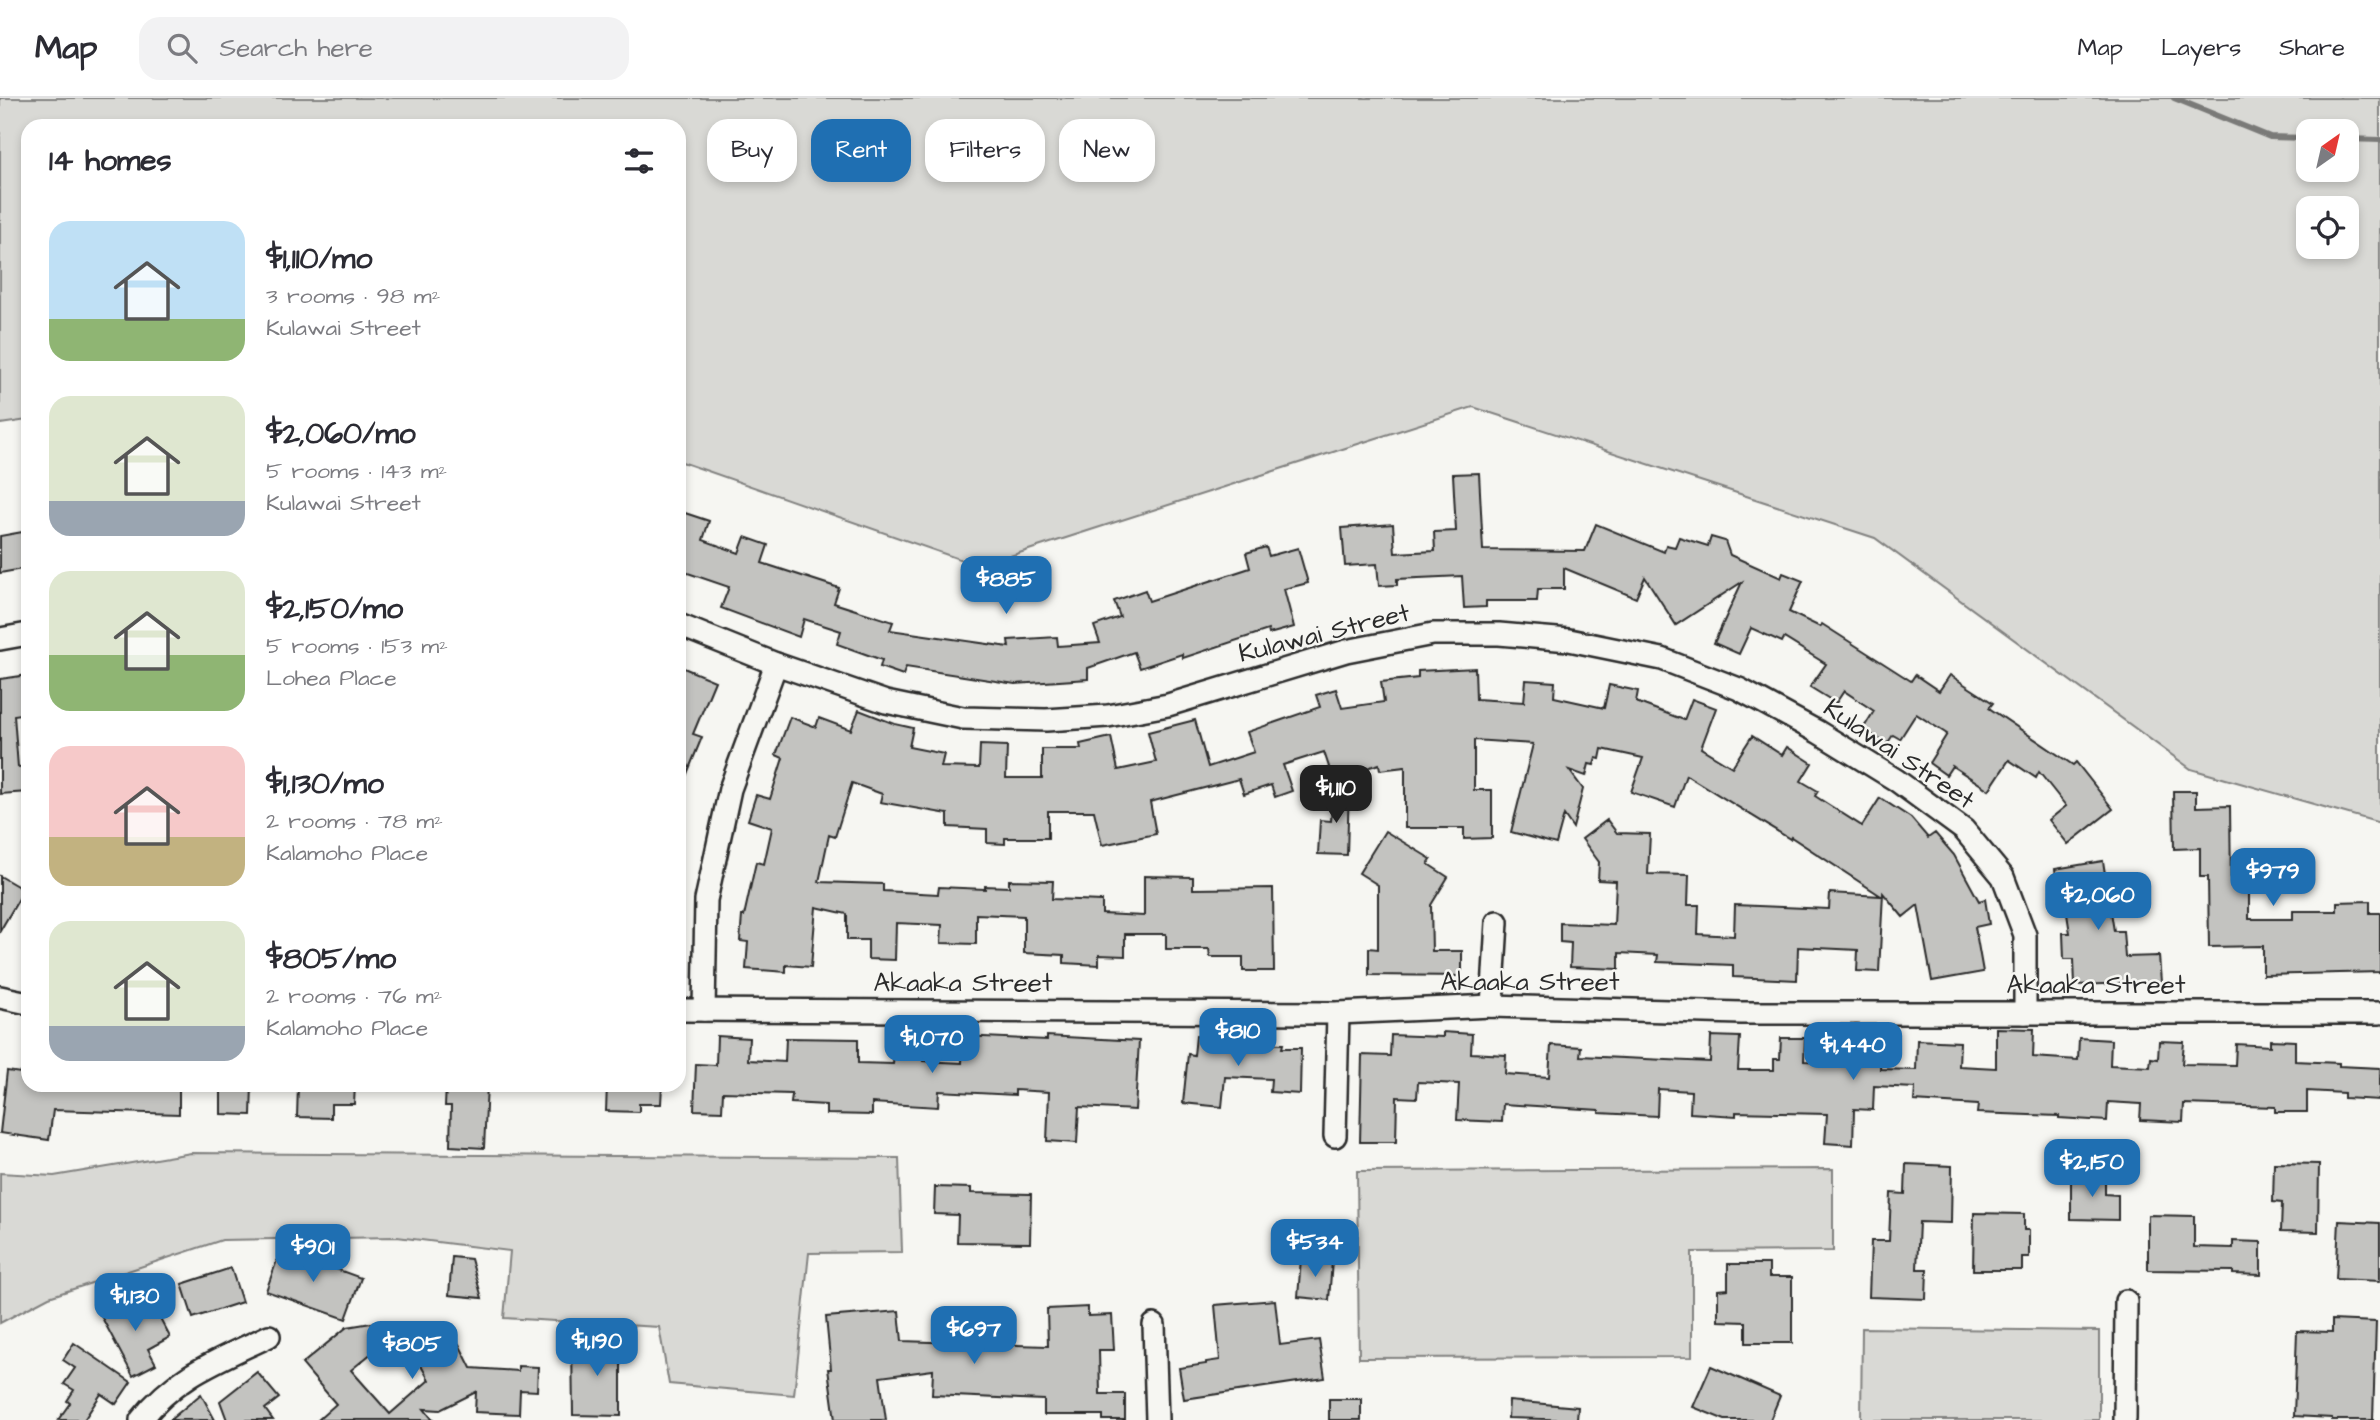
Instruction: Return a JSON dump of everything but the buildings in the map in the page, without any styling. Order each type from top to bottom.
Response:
[{"type":"street","name":"Kulawai Street","points":[[686,628],[776,664],[886,702],[963,718],[1046,720],[1108,716],[1168,705],[1346,652],[1433,634],[1499,634],[1569,640],[1662,659],[1739,689],[1818,732],[1896,780],[1964,830],[2003,877],[2025,935],[2025,1013]]},
{"type":"street","points":[[0,639],[21,635]]},
{"type":"street","points":[[704,1010],[706,901],[730,789],[776,664]]},
{"type":"street","points":[[1492,1006],[1497,922]]},
{"type":"street","points":[[0,997],[21,1002]]},
{"type":"street","name":"Akaaka Street","points":[[686,1010],[1338,1013],[1492,1006],[1741,1013],[2380,1013]]},
{"type":"street","points":[[1335,1136],[1338,1013]]},
{"type":"street","points":[[2125,1420],[2126,1301]]},
{"type":"street","points":[[1154,1325],[1157,1420]]},
{"type":"street","points":[[141,1420],[157,1400],[187,1376],[269,1336]]},
{"type":"shaded area","points":[[0,98],[2380,98],[2380,823],[2191,769],[1875,538],[1473,407],[979,566],[686,463],[686,119],[21,119],[21,421],[0,424]]},
{"type":"shaded area","points":[[191,1153],[899,1158],[902,1252],[809,1253],[794,1395],[669,1384],[659,1327],[504,1318],[510,1251],[397,1237],[222,1240],[49,1297],[0,1323],[0,1173],[54,1176]]},
{"type":"shaded area","points":[[1833,1169],[1833,1251],[1692,1252],[1692,1357],[1359,1358],[1357,1171]]},
{"type":"shaded area","points":[[1862,1328],[2099,1331],[2099,1420],[1861,1420]]},
{"type":"waterway","points":[[2174,98],[2270,137],[2296,138]]},
{"type":"waterway","points":[[2359,139],[2380,140]]}]
